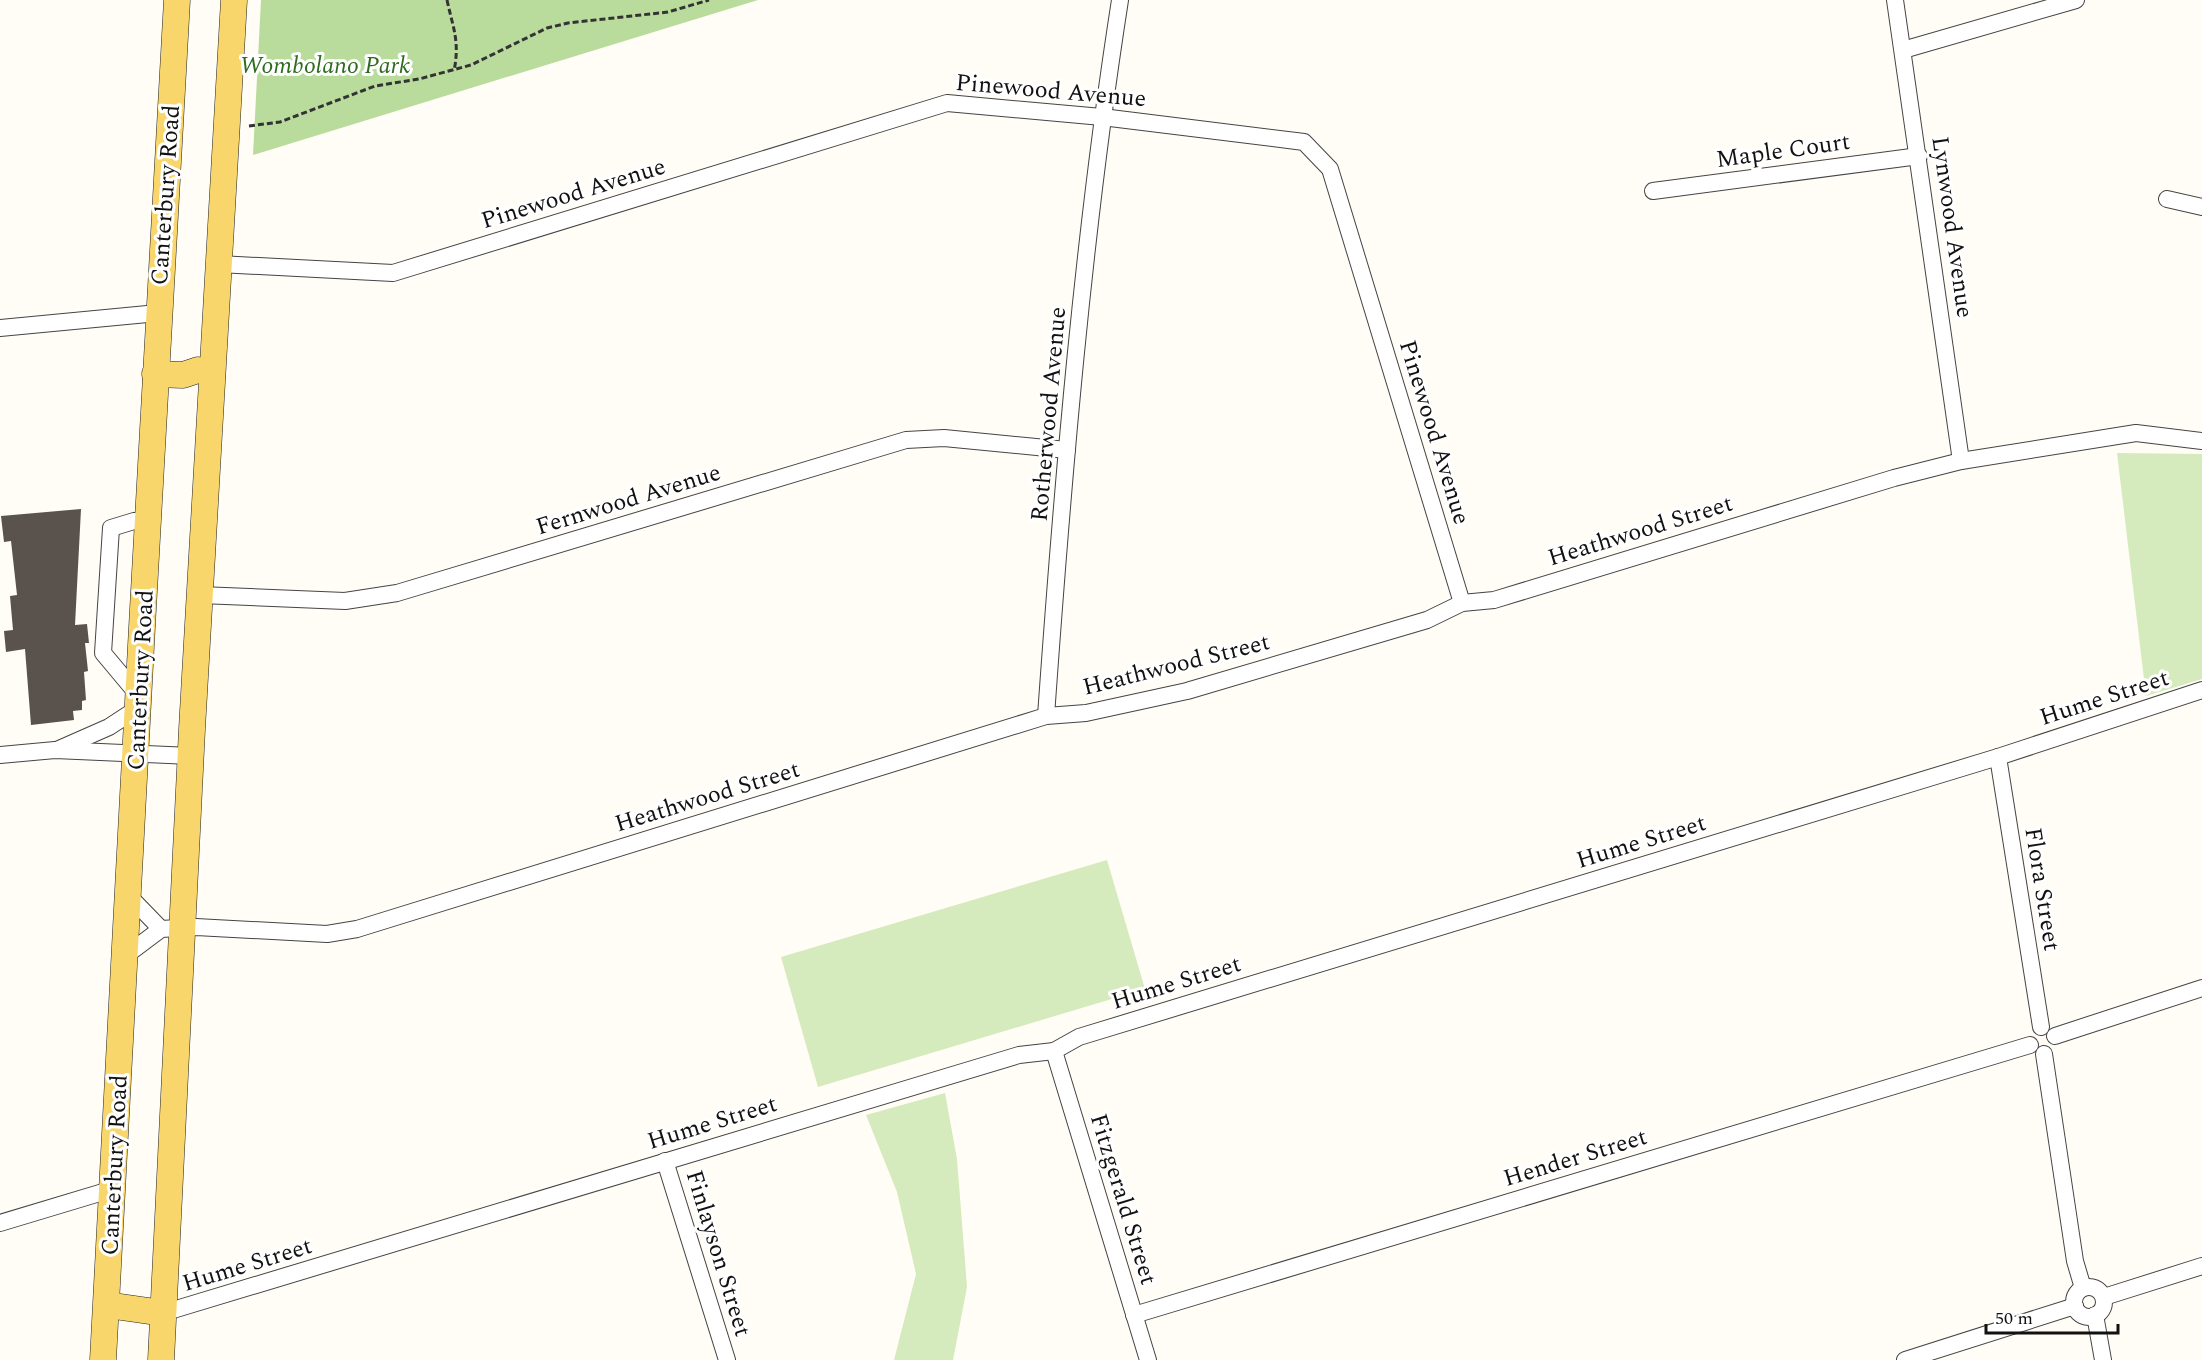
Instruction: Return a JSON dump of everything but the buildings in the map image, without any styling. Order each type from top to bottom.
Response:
[{"type":"main road","name":"Canterbury Road","points":[[104,1360],[158,313],[177,0]]},
{"type":"main road","points":[[161,1360],[171,928],[190,756],[234,0]]},
{"type":"main road","points":[[155,374],[183,375],[198,370],[212,372]]},
{"type":"main road","points":[[106,1305],[163,1314]]},
{"type":"street","name":"Rotherwood Avenue","points":[[1046,716],[1067,450],[1102,117],[1120,0]]},
{"type":"street","name":"Lynwood Avenue","points":[[1895,0],[1961,461]]},
{"type":"street","points":[[1903,50],[2076,0]]},
{"type":"street","name":"Pinewood Avenue","points":[[219,264],[393,273],[947,103],[1102,117],[1304,142],[1330,169],[1462,603]]},
{"type":"street","name":"Maple Court","points":[[1653,191],[1918,156]]},
{"type":"street","points":[[2167,199],[2202,207]]},
{"type":"street","points":[[0,328],[158,313]]},
{"type":"street","name":"Heathwood Street","points":[[171,928],[327,934],[357,929],[1046,716],[1086,713],[1187,691],[1427,620],[1462,603],[1494,600],[1894,478],[1961,461],[2136,433],[2202,441]]},
{"type":"street","name":"Fernwood Avenue","points":[[200,594],[345,601],[397,593],[906,440],[944,438],[1067,450]]},
{"type":"street","points":[[55,750],[109,727],[138,702],[103,653],[111,528],[134,521],[149,520]]},
{"type":"street","name":"Hume Street","points":[[163,1314],[1019,1055],[1054,1051],[1078,1037],[1998,758],[2202,690]]},
{"type":"street","points":[[0,755],[55,750],[190,756]]},
{"type":"street","name":"Flora Street","points":[[1998,758],[2048,1032]]},
{"type":"street","points":[[125,956],[171,928],[128,895]]},
{"type":"street","points":[[2083,1288],[2075,1261],[2037,1050],[2031,1034],[2048,1032],[2202,988]]},
{"type":"street","points":[[2037,1050],[2054,1048],[2048,1032]]},
{"type":"street","name":"Hender Street","points":[[1134,1315],[2037,1050]]},
{"type":"street","name":"Fitzgerald Street","points":[[1054,1051],[1148,1360]]},
{"type":"street","name":"Finlayson Street","points":[[665,1161],[727,1360]]},
{"type":"street","points":[[0,1223],[113,1189]]},
{"type":"street","points":[[2104,1297],[2202,1266]]},
{"type":"street","points":[[2083,1288],[2095,1288],[2104,1297],[2103,1308],[2096,1316],[2081,1314],[2075,1306],[2076,1294],[2083,1288]]},
{"type":"street","points":[[1905,1360],[2075,1306]]},
{"type":"street","points":[[2096,1316],[2103,1360]]},
{"type":"path","points":[[447,0],[457,40],[454,70]]},
{"type":"path","points":[[249,126],[280,122],[375,86],[419,79],[454,70],[489,57],[548,28],[577,22],[668,12],[709,0]]},
{"type":"green space","name":"Wombolano Park","points":[[261,0],[758,0],[253,155]]},
{"type":"green space","points":[[2117,453],[2202,454],[2202,679],[2146,696]]},
{"type":"green space","points":[[1107,860],[1145,989],[818,1087],[781,957]]},
{"type":"green space","points":[[945,1093],[957,1159],[967,1287],[953,1360],[894,1360],[916,1274],[897,1192],[866,1115]]}]
